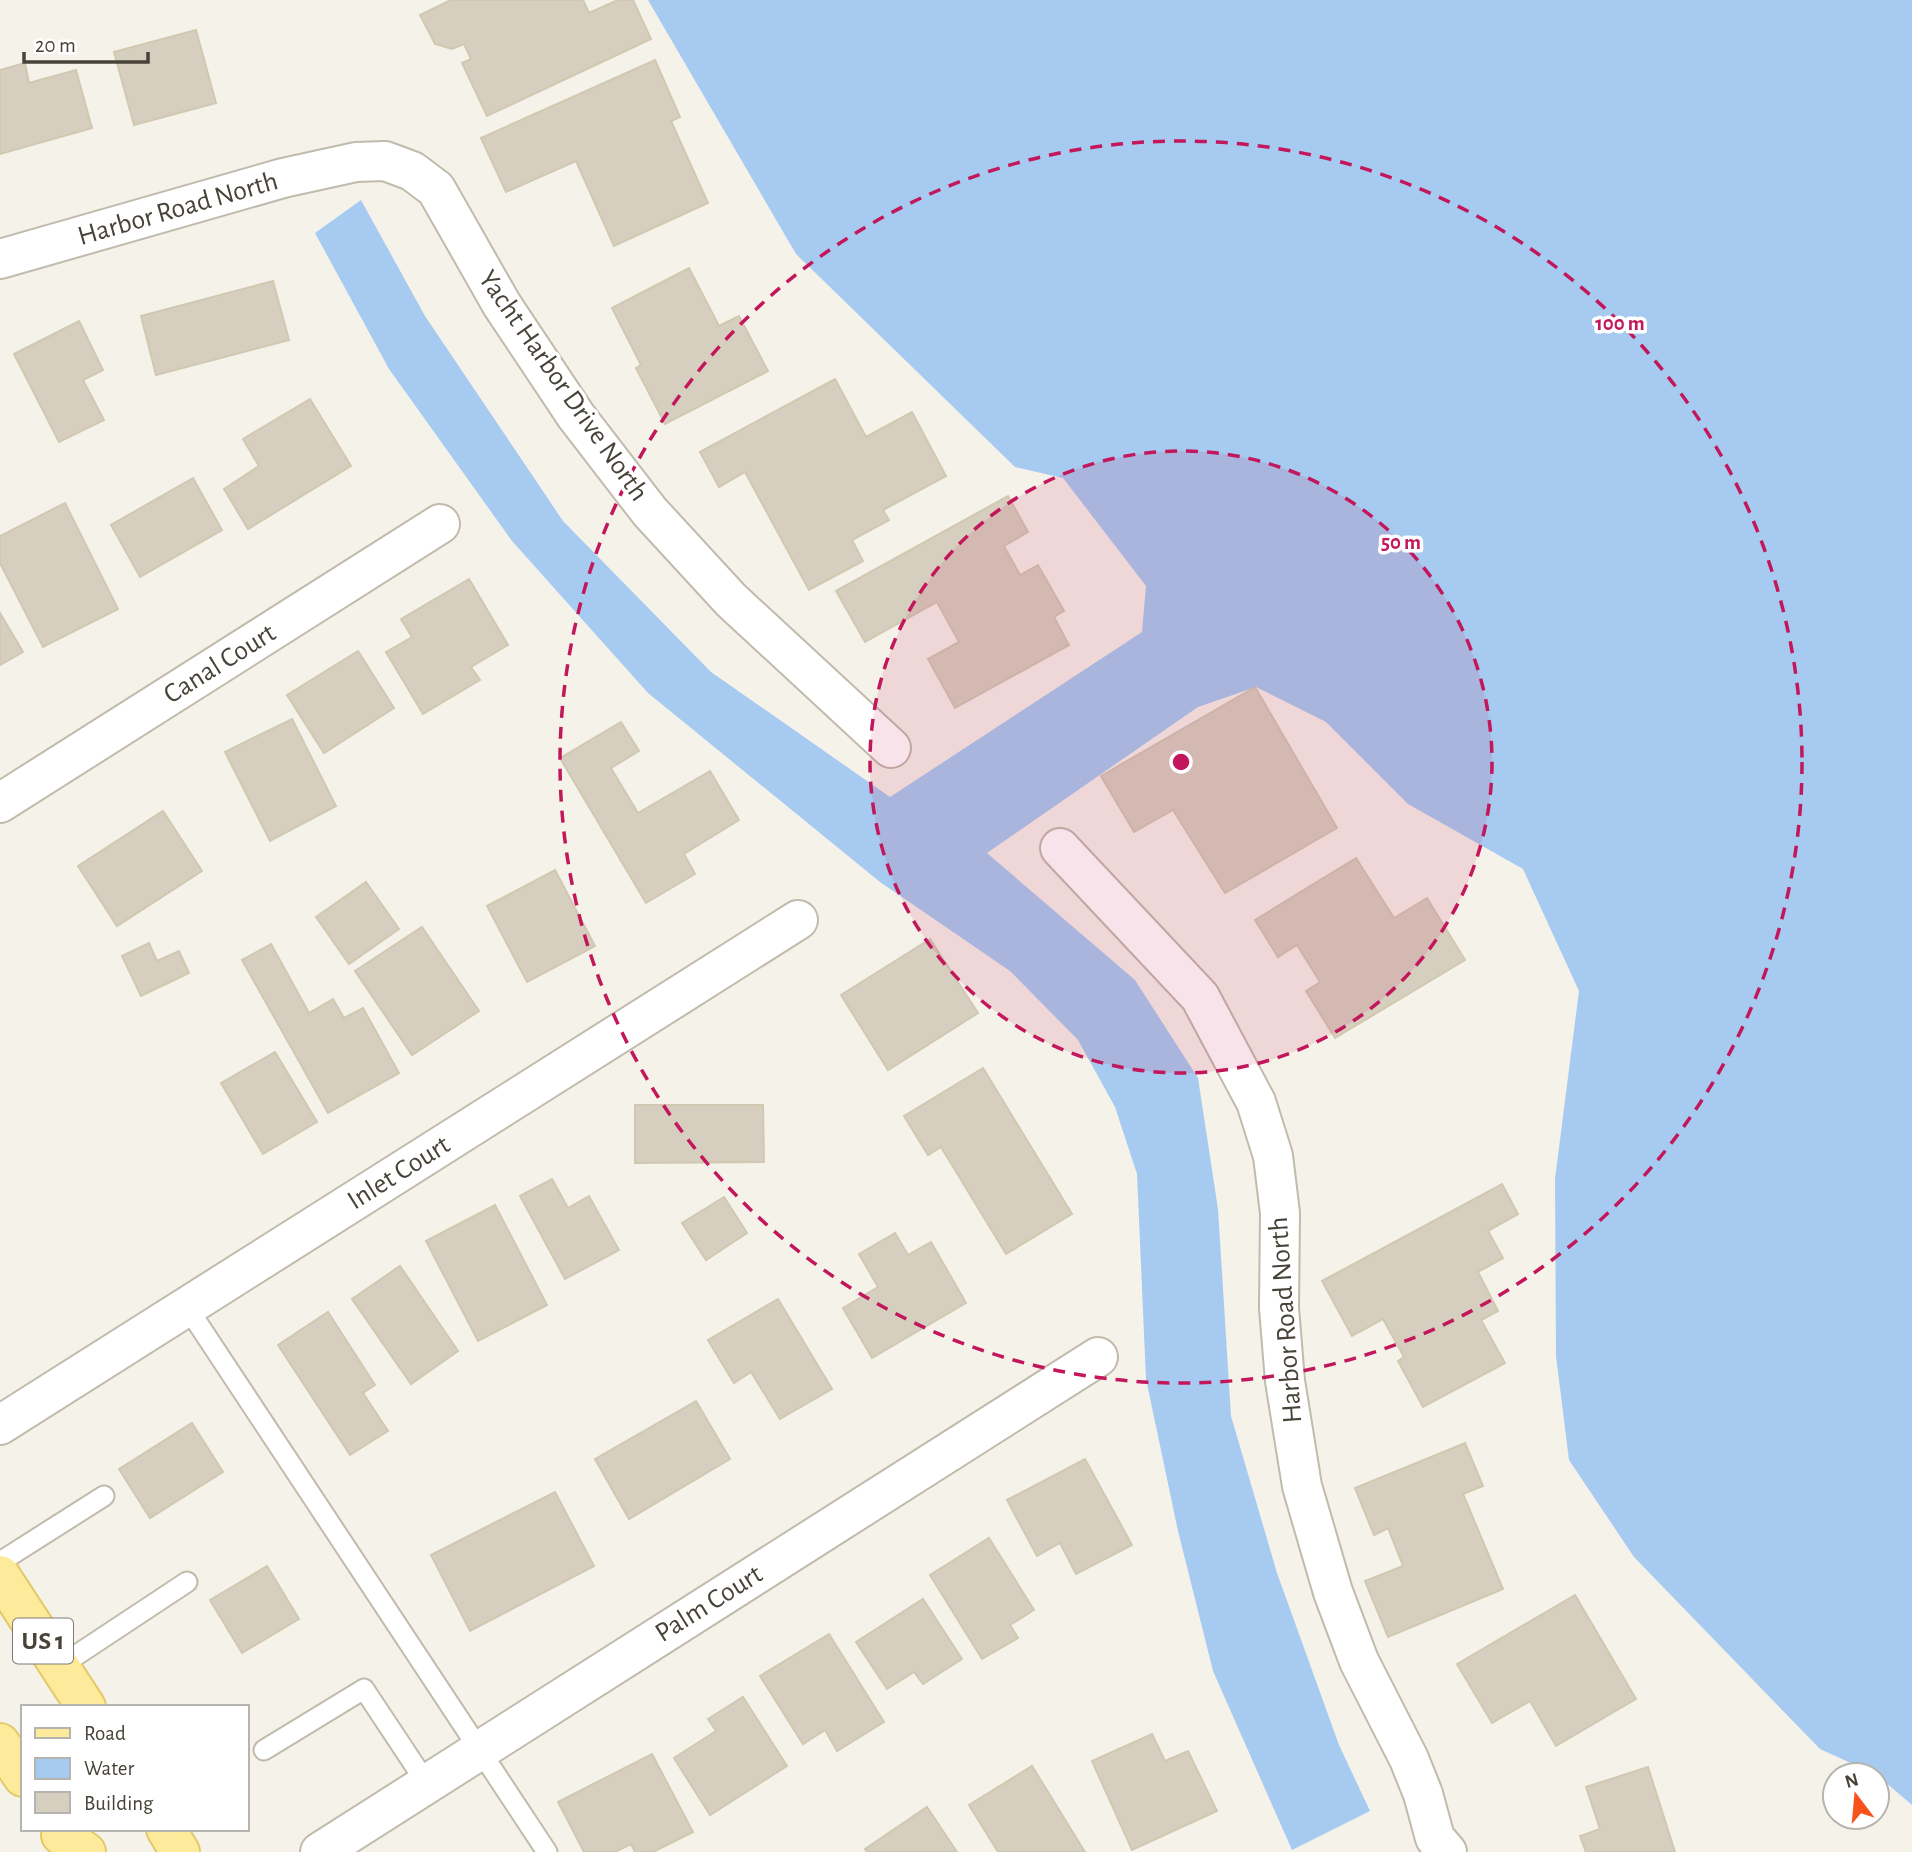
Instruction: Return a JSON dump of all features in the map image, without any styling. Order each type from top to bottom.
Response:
[{"type":"main road","name":"US 1","points":[[0,1575],[85,1705]]},
{"type":"main road","points":[[0,1743],[21,1774]]},
{"type":"main road","points":[[167,1831],[180,1852]]},
{"type":"street","name":"Yacht Harbor Drive North","points":[[356,162],[386,161],[412,171],[436,190],[517,327],[576,416],[650,512],[731,600],[891,748]]},
{"type":"street","name":"Harbor Road North","points":[[0,259],[283,178],[356,162]]},
{"type":"street","name":"Canal Court","points":[[0,803],[440,524]]},
{"type":"street","name":"Harbor Road North","points":[[1060,848],[1200,997],[1256,1102],[1273,1156],[1280,1213],[1279,1308],[1285,1381],[1302,1486],[1333,1592],[1359,1661],[1409,1759],[1423,1794],[1435,1847]]},
{"type":"street","name":"Inlet Court","points":[[0,1425],[798,920]]},
{"type":"street","name":"Palm Court","points":[[334,1848],[427,1784],[1098,1357]]},
{"type":"lane","points":[[187,1307],[547,1852]]},
{"type":"lane","points":[[0,1562],[104,1496]]},
{"type":"lane","points":[[60,1666],[187,1582]]},
{"type":"lane","points":[[264,1750],[364,1689],[427,1784]]},
{"type":"water","points":[[648,0],[1912,0],[1912,1805],[1891,1787],[1891,1761],[1846,1761],[1820,1749],[1634,1557],[1569,1460],[1556,1356],[1555,1179],[1579,991],[1523,869],[1408,804],[1326,722],[1256,687],[1198,707],[987,853],[1135,980],[1198,1078],[1218,1209],[1231,1416],[1277,1573],[1339,1745],[1370,1811],[1292,1850],[1213,1671],[1178,1531],[1146,1379],[1137,1174],[1115,1107],[1078,1040],[1010,971],[880,882],[648,693],[512,541],[389,369],[315,233],[361,200],[425,316],[563,521],[711,672],[890,797],[1142,632],[1146,586],[1063,478],[1015,467],[796,254]]},
{"type":"building","points":[[451,0],[583,0],[589,13],[618,0],[633,0],[651,39],[487,116],[462,63],[471,59],[464,44],[452,49],[435,44],[420,15]]},
{"type":"building","points":[[196,30],[216,103],[134,125],[114,52]]},
{"type":"building","points":[[655,60],[680,117],[671,121],[708,203],[614,246],[576,161],[506,192],[481,138]]},
{"type":"building","points":[[25,63],[29,83],[76,70],[92,128],[0,154],[0,70]]},
{"type":"building","points":[[689,268],[719,326],[739,316],[768,371],[665,424],[636,368],[641,365],[612,308]]},
{"type":"building","points":[[273,281],[289,340],[156,375],[141,316]]},
{"type":"building","points":[[79,321],[103,370],[83,380],[104,420],[59,442],[14,354]]},
{"type":"building","points":[[835,379],[866,437],[912,412],[946,476],[883,510],[889,520],[852,540],[863,561],[809,590],[745,472],[719,487],[700,452]]},
{"type":"building","points":[[310,399],[351,466],[248,529],[224,489],[259,466],[243,439]]},
{"type":"building","points":[[193,478],[222,530],[140,577],[111,525]]},
{"type":"building","points":[[1008,496],[1028,532],[1004,546],[1020,575],[1038,565],[1064,611],[1054,617],[1069,645],[955,708],[928,659],[959,642],[937,602],[865,642],[836,591]]},
{"type":"building","points":[[65,503],[118,609],[43,647],[0,563],[0,536]]},
{"type":"building","points":[[469,579],[508,645],[471,667],[480,680],[423,714],[386,652],[412,637],[401,619]]},
{"type":"building","points":[[0,613],[23,652],[0,665]]},
{"type":"building","points":[[358,651],[394,708],[324,753],[287,695]]},
{"type":"building","points":[[1255,687],[1337,828],[1225,893],[1173,810],[1134,832],[1101,776]]},
{"type":"building","points":[[292,719],[336,806],[270,841],[225,752]]},
{"type":"building","points":[[621,722],[639,751],[611,768],[638,813],[710,771],[739,820],[684,854],[695,874],[646,903],[560,758]]},
{"type":"building","points":[[163,811],[202,871],[117,926],[78,866]]},
{"type":"building","points":[[1356,858],[1394,918],[1427,898],[1465,960],[1335,1038],[1306,991],[1320,982],[1297,945],[1278,957],[1255,920]]},
{"type":"building","points":[[555,870],[595,946],[527,982],[487,906]]},
{"type":"building","points":[[366,882],[399,929],[349,964],[316,917]]},
{"type":"building","points":[[422,927],[479,1011],[412,1055],[355,971]]},
{"type":"building","points":[[930,939],[978,1013],[888,1070],[841,995]]},
{"type":"building","points":[[149,943],[157,961],[179,951],[189,973],[141,996],[122,956]]},
{"type":"building","points":[[271,944],[309,1013],[333,999],[344,1018],[363,1008],[399,1073],[328,1113],[242,960]]},
{"type":"building","points":[[275,1052],[317,1122],[263,1154],[221,1083]]},
{"type":"building","points":[[983,1068],[1072,1214],[1006,1254],[941,1147],[928,1155],[904,1116]]},
{"type":"building","points":[[635,1105],[763,1105],[764,1162],[635,1163]]},
{"type":"building","points":[[552,1179],[568,1208],[589,1196],[619,1250],[565,1279],[520,1196]]},
{"type":"building","points":[[1502,1184],[1518,1214],[1488,1231],[1503,1258],[1478,1272],[1498,1311],[1481,1320],[1505,1363],[1423,1407],[1398,1361],[1404,1357],[1383,1319],[1352,1336],[1322,1281]]},
{"type":"building","points":[[724,1197],[747,1233],[706,1260],[682,1223]]},
{"type":"building","points":[[495,1205],[547,1305],[478,1341],[426,1241]]},
{"type":"building","points":[[895,1233],[908,1255],[931,1242],[966,1303],[872,1358],[843,1308],[878,1287],[859,1254]]},
{"type":"building","points":[[400,1266],[458,1351],[411,1384],[352,1299]]},
{"type":"building","points":[[778,1299],[832,1389],[780,1419],[751,1372],[734,1383],[708,1340]]},
{"type":"building","points":[[328,1312],[375,1385],[363,1393],[388,1431],[350,1455],[278,1345]]},
{"type":"building","points":[[696,1401],[730,1459],[629,1519],[595,1459]]},
{"type":"building","points":[[192,1423],[223,1472],[150,1518],[119,1469]]},
{"type":"building","points":[[1465,1443],[1483,1486],[1463,1494],[1503,1589],[1388,1637],[1365,1581],[1403,1566],[1388,1528],[1374,1535],[1355,1488]]},
{"type":"building","points":[[1085,1459],[1132,1545],[1076,1574],[1060,1543],[1037,1556],[1007,1500]]},
{"type":"building","points":[[555,1492],[594,1566],[470,1631],[431,1555]]},
{"type":"building","points":[[989,1538],[1034,1610],[1010,1625],[1018,1638],[982,1659],[930,1575]]},
{"type":"building","points":[[267,1566],[299,1619],[242,1653],[210,1600]]},
{"type":"building","points":[[1575,1595],[1636,1699],[1556,1746],[1530,1701],[1492,1723],[1457,1664]]},
{"type":"building","points":[[923,1599],[962,1659],[923,1684],[914,1672],[887,1689],[856,1642]]},
{"type":"building","points":[[829,1634],[884,1722],[837,1751],[825,1730],[803,1744],[760,1676]]},
{"type":"building","points":[[743,1697],[787,1766],[710,1815],[674,1758],[716,1731],[708,1719]]},
{"type":"building","points":[[1152,1734],[1165,1761],[1188,1751],[1217,1811],[1132,1850],[1092,1761]]},
{"type":"building","points":[[652,1754],[693,1832],[653,1852],[635,1852],[631,1844],[615,1852],[584,1852],[558,1802]]},
{"type":"building","points":[[1032,1766],[1085,1852],[998,1852],[969,1805]]},
{"type":"building","points":[[1648,1767],[1675,1852],[1586,1852],[1580,1836],[1600,1829],[1586,1787]]},
{"type":"building","points":[[927,1807],[957,1852],[867,1852],[865,1849]]}]
